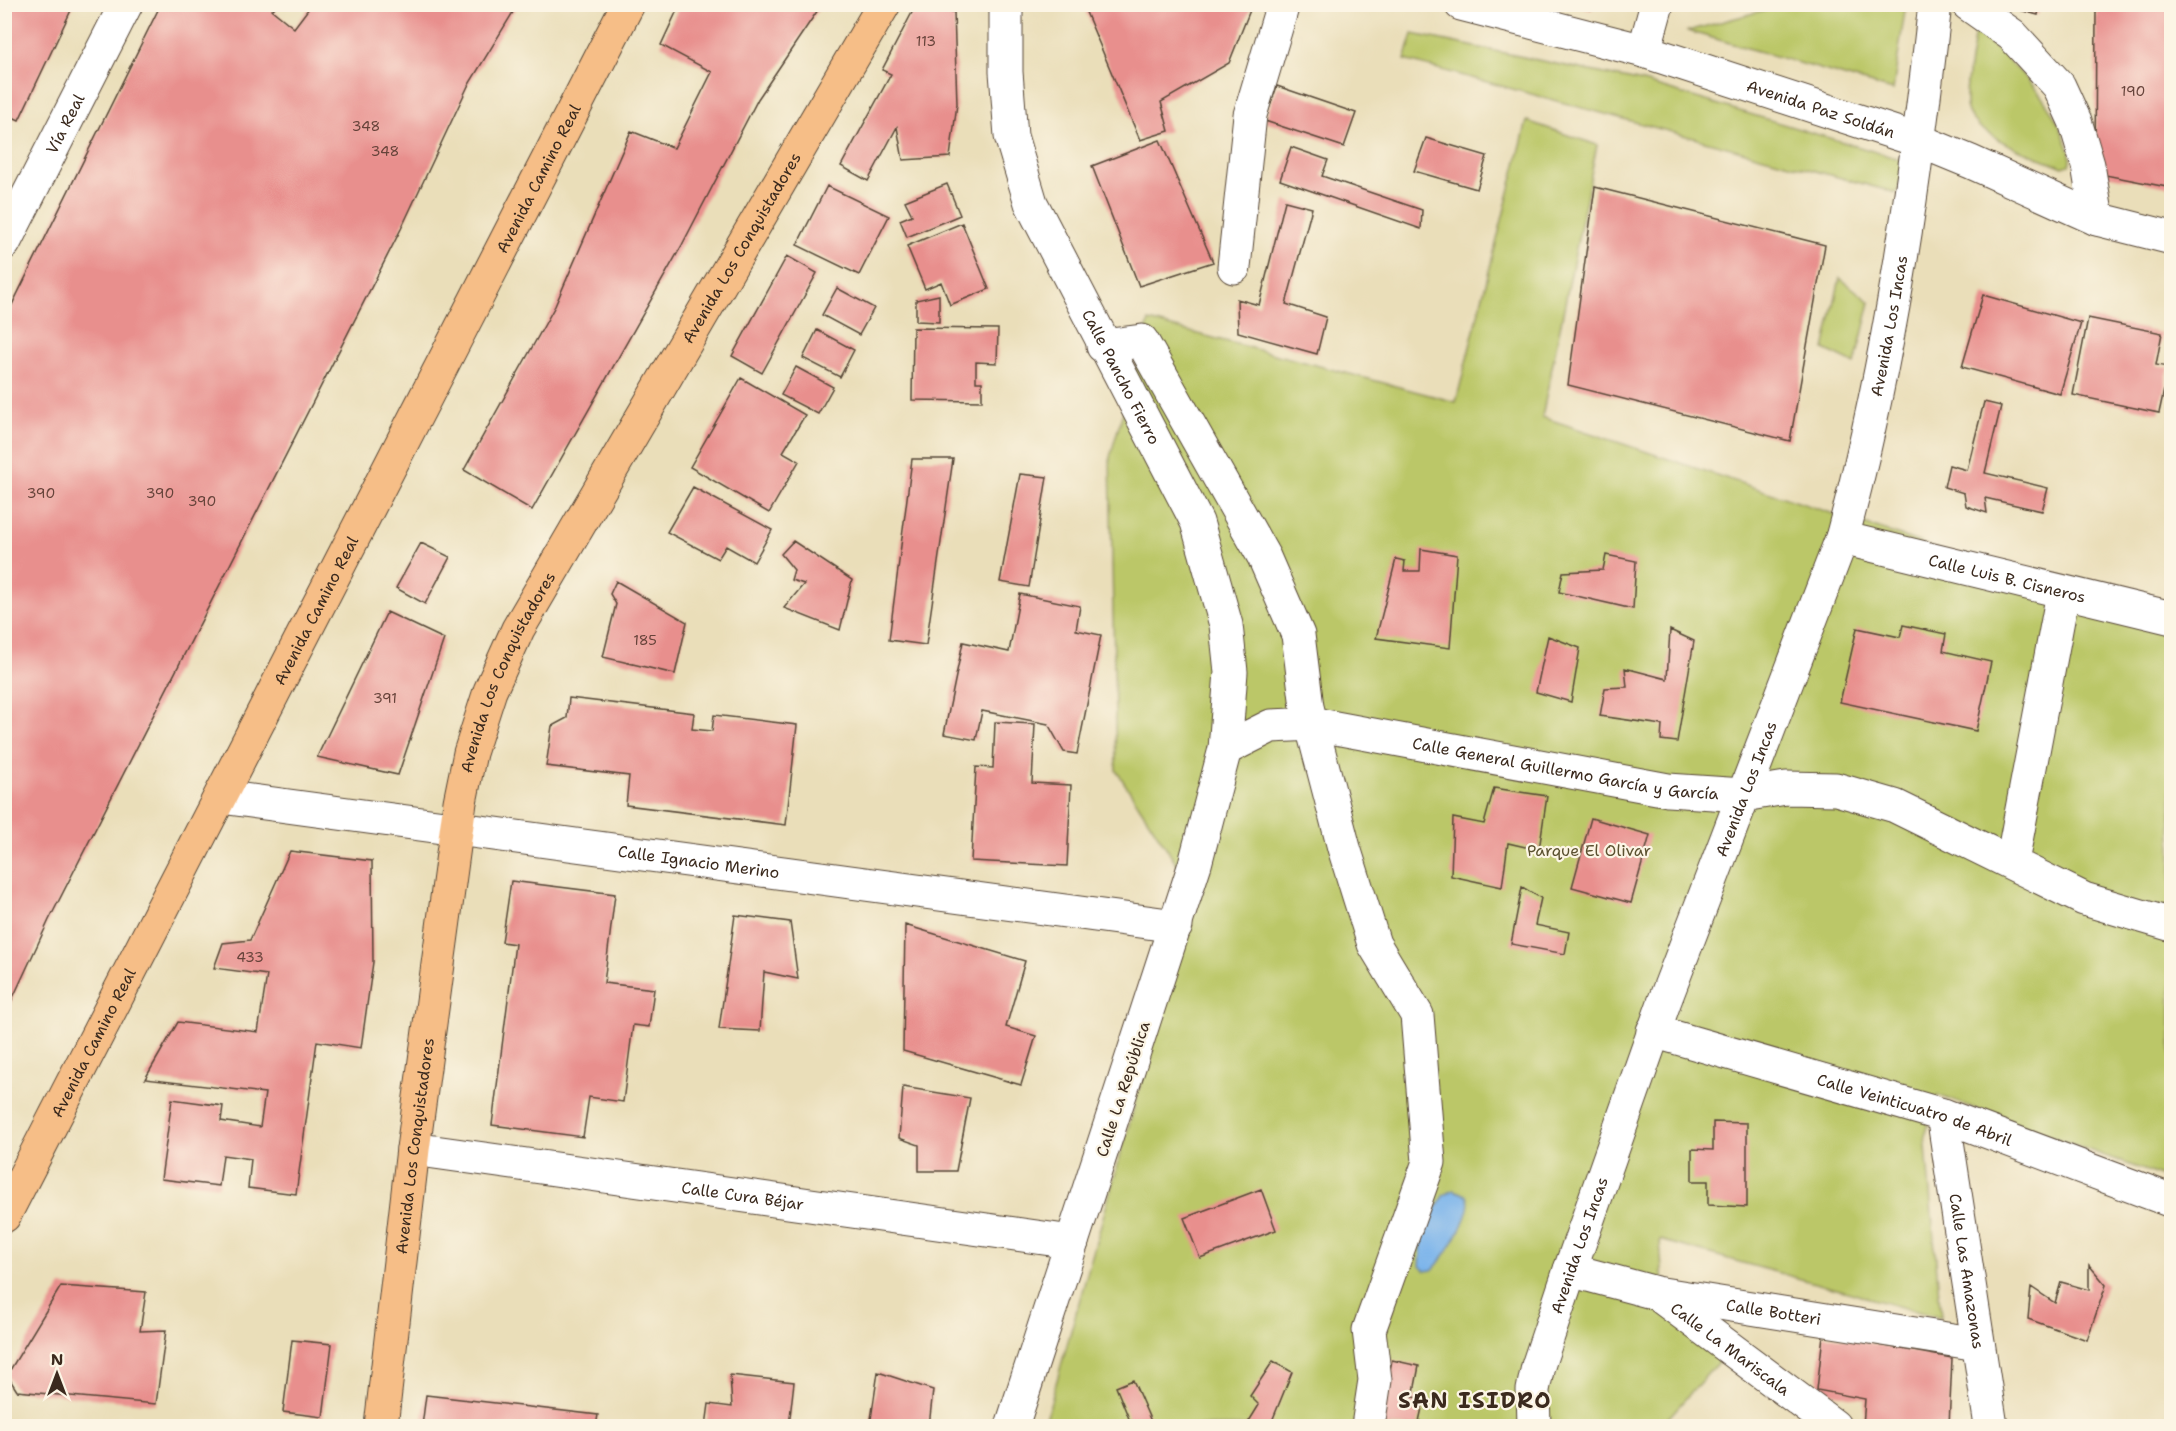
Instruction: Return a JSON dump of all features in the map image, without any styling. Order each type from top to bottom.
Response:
[{"type":"main road","name":"Avenida Camino Real","points":[[4,1216],[628,4]]},
{"type":"main road","name":"Avenida Los Conquistadores","points":[[381,1426],[413,1149],[455,828],[470,753],[490,690],[518,629],[884,4]]},
{"type":"street","name":"Vía Real","points":[[4,243],[126,4]]},
{"type":"street","name":"Calle Pancho Fierro","points":[[1006,4],[1006,72],[1015,147],[1030,203],[1103,346],[1176,478],[1197,522],[1226,625],[1231,672],[1225,749]]},
{"type":"street","points":[[1234,267],[1250,116],[1283,4]]},
{"type":"street","name":"Avenida Paz Soldán","points":[[1461,4],[1644,51],[1920,141],[2097,219],[2172,238]]},
{"type":"street","points":[[1644,51],[1657,4]]},
{"type":"street","name":"Avenida Los Incas","points":[[1534,1426],[1533,1389],[1538,1366],[1570,1270],[1653,1031],[1842,538],[1858,481],[1904,243],[1920,141],[1935,4]]},
{"type":"street","points":[[1968,4],[2012,35],[2059,86],[2078,132],[2097,219]]},
{"type":"street","points":[[1103,346],[1142,341],[1264,557],[1298,635],[1307,707],[1314,724],[1344,848],[1374,944],[1417,1015],[1429,1162],[1369,1330],[1375,1380],[1368,1426]]},
{"type":"street","name":"Calle Luis B. Cisneros","points":[[1842,538],[2172,618]]},
{"type":"street","points":[[2012,862],[2063,592]]},
{"type":"street","name":"Calle General Guillermo García y García","points":[[1225,749],[1271,726],[1314,724],[1668,790],[1743,795],[1813,787],[1863,796],[1895,806],[2084,899],[2172,925]]},
{"type":"street","name":"Calle La República","points":[[1012,1426],[1176,926],[1225,749]]},
{"type":"street","name":"Calle Ignacio Merino","points":[[221,797],[1176,926]]},
{"type":"street","name":"Calle Veinticuatro de Abril","points":[[1653,1031],[1943,1115],[2172,1201]]},
{"type":"street","name":"Calle Las Amazonas","points":[[1943,1115],[1991,1426]]},
{"type":"street","name":"Calle Cura Béjar","points":[[413,1149],[1072,1242]]},
{"type":"street","name":"Calle Botteri","points":[[1570,1270],[1656,1293],[1978,1344]]},
{"type":"street","name":"Calle La Mariscala","points":[[1656,1293],[1834,1426]]},
{"type":"green space","points":[[1906,4],[1893,90],[1688,31],[1783,5]]},
{"type":"green space","points":[[1975,30],[2027,79],[2049,107],[2069,149],[2069,165],[2063,167],[2005,143],[1990,135],[1969,115],[1966,104],[1967,86]]},
{"type":"green space","points":[[1413,34],[1643,82],[1906,161],[1897,193],[1405,60]]},
{"type":"green space","name":"Parque El Olivar","points":[[1527,121],[1597,145],[1542,417],[2171,626],[2171,1180],[1938,1095],[1925,1136],[1941,1318],[1660,1240],[1663,1287],[1721,1359],[1661,1426],[1044,1426],[1195,892],[1116,770],[1110,457],[1149,321],[1456,402]]},
{"type":"green space","points":[[1840,278],[1870,302],[1855,364],[1824,349]]},
{"type":"water","points":[[1453,1190],[1467,1195],[1469,1202],[1467,1212],[1458,1234],[1444,1256],[1432,1270],[1425,1271],[1420,1266],[1422,1236],[1443,1196]]},
{"type":"building","points":[[4,4],[74,4],[19,120],[4,113]]},
{"type":"building","points":[[161,4],[278,4],[272,10],[294,28],[312,4],[518,4],[468,86],[401,229],[49,920],[4,1017],[4,321]]},
{"type":"building","points":[[680,4],[822,4],[758,99],[682,245],[532,510],[464,470],[555,306],[631,131],[674,148],[712,72],[661,45]]},
{"type":"building","points":[[1575,4],[1594,4],[1592,10]]},
{"type":"building","points":[[2001,4],[2040,4],[2038,15]]},
{"type":"building","points":[[2067,4],[2172,4],[2172,188],[2095,173],[2096,9]]},
{"type":"building","points":[[916,5],[954,12],[957,104],[950,157],[903,160],[897,127],[868,181],[841,166],[891,74],[882,70]]},
{"type":"building","points":[[1083,5],[1252,5],[1229,63],[1161,102],[1169,131],[1140,140]]},
{"type":"building","points":[[1277,86],[1356,113],[1344,147],[1265,121]]},
{"type":"building","points":[[1426,138],[1487,156],[1477,189],[1414,171]]},
{"type":"building","points":[[1160,140],[1213,262],[1139,286],[1092,166]]},
{"type":"building","points":[[1291,147],[1328,160],[1322,176],[1422,210],[1421,229],[1280,180]]},
{"type":"building","points":[[947,184],[960,215],[907,237],[900,220],[912,215],[905,201]]},
{"type":"building","points":[[827,186],[889,216],[859,275],[797,245]]},
{"type":"building","points":[[1595,187],[1825,245],[1790,441],[1568,385]]},
{"type":"building","points":[[1285,201],[1312,208],[1286,304],[1326,317],[1317,354],[1238,332],[1237,299],[1259,305]]},
{"type":"building","points":[[962,223],[989,289],[950,305],[941,282],[925,289],[907,246]]},
{"type":"building","points":[[787,256],[817,273],[762,373],[732,356]]},
{"type":"building","points":[[837,288],[874,308],[859,335],[822,315]]},
{"type":"building","points":[[939,295],[939,322],[916,321],[916,300]]},
{"type":"building","points":[[1983,295],[2081,323],[2060,394],[1962,367]]},
{"type":"building","points":[[2088,318],[2162,333],[2156,365],[2169,367],[2159,413],[2073,395]]},
{"type":"building","points":[[913,328],[998,329],[997,363],[976,362],[976,382],[982,382],[982,401],[912,400]]},
{"type":"building","points":[[817,330],[854,350],[840,377],[803,358]]},
{"type":"building","points":[[796,367],[833,387],[818,414],[781,395]]},
{"type":"building","points":[[741,378],[805,415],[783,452],[799,461],[769,513],[690,467]]},
{"type":"building","points":[[1984,402],[2001,406],[1985,473],[2048,488],[2042,511],[1985,498],[1987,513],[1966,506],[1964,493],[1944,487],[1949,465],[1967,470]]},
{"type":"building","points":[[912,459],[953,459],[926,645],[889,640]]},
{"type":"building","points":[[1020,474],[1047,477],[1029,587],[1000,582]]},
{"type":"building","points":[[693,487],[772,530],[754,562],[726,546],[718,559],[667,532]]},
{"type":"building","points":[[793,541],[852,580],[840,630],[784,608],[804,584],[791,580],[794,570],[781,554]]},
{"type":"building","points":[[421,543],[450,557],[425,604],[396,588]]},
{"type":"building","points":[[1421,549],[1457,555],[1450,648],[1376,638],[1396,559],[1405,561],[1404,571],[1420,571]]},
{"type":"building","points":[[1606,555],[1636,561],[1633,609],[1559,592],[1563,572],[1603,570]]},
{"type":"building","points":[[616,581],[687,622],[675,674],[603,657],[616,604],[610,594]]},
{"type":"building","points":[[1020,594],[1080,606],[1076,630],[1101,635],[1077,754],[1064,752],[1048,724],[982,711],[976,740],[944,734],[963,642],[1009,652]]},
{"type":"building","points":[[387,612],[444,639],[398,775],[317,757]]},
{"type":"building","points":[[1903,625],[1946,634],[1943,651],[1991,662],[1976,731],[1840,702],[1857,628],[1900,637]]},
{"type":"building","points":[[1670,630],[1694,641],[1677,742],[1661,740],[1662,725],[1600,716],[1605,688],[1627,687],[1625,668],[1667,679]]},
{"type":"building","points":[[1548,636],[1580,648],[1571,702],[1536,692]]},
{"type":"building","points":[[569,698],[694,713],[692,729],[712,731],[714,715],[797,725],[786,825],[626,805],[629,776],[546,766],[552,726],[567,718]]},
{"type":"building","points":[[995,722],[1035,724],[1032,783],[1071,785],[1067,866],[971,861],[976,767],[993,768]]},
{"type":"building","points":[[1494,788],[1547,796],[1539,850],[1508,843],[1502,887],[1451,876],[1453,818],[1484,824]]},
{"type":"building","points":[[1591,818],[1650,835],[1631,903],[1572,887]]},
{"type":"building","points":[[290,851],[372,861],[373,962],[361,1048],[317,1041],[296,1194],[248,1188],[251,1159],[223,1155],[219,1186],[161,1179],[172,1099],[223,1106],[221,1121],[260,1127],[265,1093],[145,1079],[178,1022],[258,1032],[267,975],[214,968],[223,943],[250,940]]},
{"type":"building","points":[[511,881],[615,894],[604,983],[654,989],[649,1027],[633,1025],[623,1102],[589,1097],[583,1137],[492,1125],[515,944],[502,942]]},
{"type":"building","points":[[1522,887],[1541,898],[1535,925],[1569,932],[1565,954],[1511,944]]},
{"type":"building","points":[[735,915],[790,922],[798,979],[764,972],[760,1031],[719,1029]]},
{"type":"building","points":[[905,925],[1025,961],[1006,1027],[1036,1036],[1021,1085],[903,1051]]},
{"type":"building","points":[[903,1087],[970,1098],[956,1171],[919,1171],[919,1145],[899,1138]]},
{"type":"building","points":[[1713,1122],[1747,1123],[1747,1207],[1708,1205],[1708,1181],[1692,1181],[1692,1149],[1713,1150]]},
{"type":"building","points":[[1261,1189],[1276,1230],[1200,1258],[1184,1218]]},
{"type":"building","points":[[2089,1265],[2106,1285],[2087,1340],[2028,1319],[2031,1287],[2055,1303],[2061,1282],[2089,1290]]},
{"type":"building","points":[[61,1286],[146,1292],[140,1331],[166,1330],[156,1404],[17,1391],[7,1375]]},
{"type":"building","points":[[1823,1335],[1952,1358],[1949,1426],[1863,1426],[1865,1399],[1817,1390]]},
{"type":"building","points":[[292,1340],[332,1344],[323,1417],[283,1412]]},
{"type":"building","points":[[1392,1360],[1419,1366],[1413,1397],[1424,1399],[1418,1426],[1379,1426]]},
{"type":"building","points":[[1273,1361],[1292,1372],[1270,1426],[1246,1426],[1259,1405],[1250,1396]]},
{"type":"building","points":[[878,1372],[933,1390],[929,1426],[870,1426]]},
{"type":"building","points":[[730,1375],[794,1382],[789,1426],[706,1426],[709,1404],[732,1407]]},
{"type":"building","points":[[1133,1380],[1153,1426],[1132,1426],[1116,1387]]},
{"type":"building","points":[[426,1395],[598,1415],[596,1426],[422,1426]]},
{"type":"district","name":"SAN ISIDRO","points":[[1475,1400]]}]
